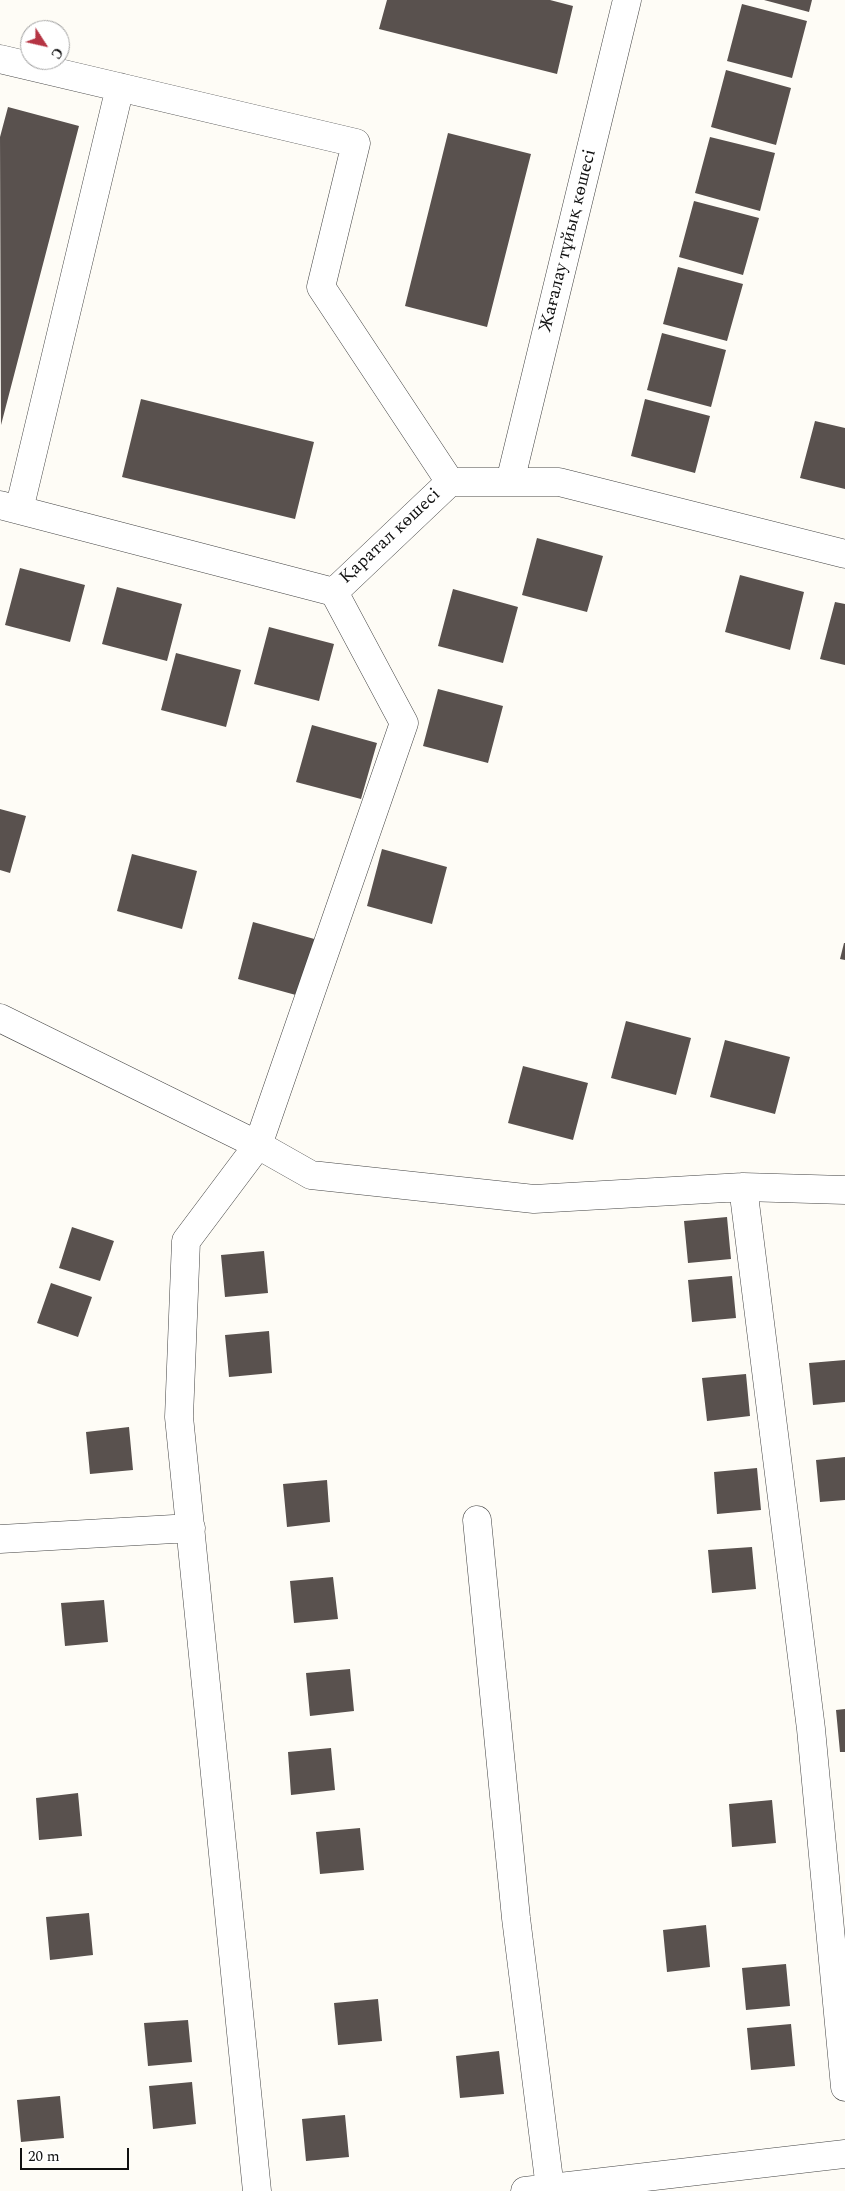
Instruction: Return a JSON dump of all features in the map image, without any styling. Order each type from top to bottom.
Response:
[{"type":"street","name":"Жағалау тұйық көшесі","points":[[510,482],[627,0]]},
{"type":"street","points":[[0,59],[356,143],[321,287],[450,482]]},
{"type":"street","points":[[10,507],[120,87]]},
{"type":"street","name":"Қаратал көшесі","points":[[10,507],[334,592],[450,482],[559,482],[845,554]]},
{"type":"street","points":[[257,2191],[180,1417],[186,1240],[258,1145],[404,723],[334,592]]},
{"type":"street","points":[[0,1018],[258,1145],[311,1175],[534,1199],[743,1187],[845,1190]]},
{"type":"street","points":[[743,1187],[811,1729],[845,2087]]},
{"type":"street","points":[[477,1520],[516,1918],[538,2190],[845,2154]]},
{"type":"street","points":[[0,1539],[191,1528]]},
{"type":"building","points":[[387,0],[550,0],[573,6],[557,74],[379,29]]},
{"type":"building","points":[[764,0],[812,0],[809,12]]},
{"type":"building","points":[[742,4],[807,21],[792,78],[727,61]]},
{"type":"building","points":[[726,70],[791,88],[776,145],[711,127]]},
{"type":"building","points":[[8,107],[79,126],[1,425],[0,137]]},
{"type":"building","points":[[448,133],[531,154],[487,327],[405,306]]},
{"type":"building","points":[[710,137],[775,153],[760,211],[695,193]]},
{"type":"building","points":[[694,201],[759,218],[743,275],[679,257]]},
{"type":"building","points":[[678,267],[743,284],[727,341],[663,324]]},
{"type":"building","points":[[662,333],[726,350],[711,407],[647,390]]},
{"type":"building","points":[[141,399],[314,442],[295,519],[122,477]]},
{"type":"building","points":[[645,399],[710,416],[695,473],[631,456]]},
{"type":"building","points":[[815,421],[845,428],[845,489],[800,478]]},
{"type":"building","points":[[537,538],[603,556],[587,612],[522,595]]},
{"type":"building","points":[[20,568],[85,585],[70,642],[5,625]]},
{"type":"building","points":[[740,575],[804,592],[790,650],[725,632]]},
{"type":"building","points":[[117,587],[182,604],[167,661],[102,644]]},
{"type":"building","points":[[453,589],[518,607],[503,663],[438,646]]},
{"type":"building","points":[[835,602],[845,604],[845,665],[820,659]]},
{"type":"building","points":[[269,627],[334,644],[319,701],[254,684]]},
{"type":"building","points":[[176,653],[241,670],[226,727],[161,710]]},
{"type":"building","points":[[438,689],[503,706],[488,763],[423,746]]},
{"type":"building","points":[[312,725],[377,743],[361,799],[296,782]]},
{"type":"building","points":[[0,809],[26,816],[10,873],[0,870]]},
{"type":"building","points":[[382,849],[447,867],[432,924],[367,906]]},
{"type":"building","points":[[132,854],[197,871],[182,929],[117,911]]},
{"type":"building","points":[[253,922],[318,940],[303,997],[238,979]]},
{"type":"building","points":[[845,943],[845,960],[840,959]]},
{"type":"building","points":[[626,1021],[691,1038],[676,1095],[611,1078]]},
{"type":"building","points":[[725,1040],[790,1057],[775,1114],[710,1097]]},
{"type":"building","points":[[523,1066],[588,1083],[573,1140],[508,1123]]},
{"type":"building","points":[[727,1217],[731,1259],[688,1263],[684,1221]]},
{"type":"building","points":[[72,1227],[114,1241],[100,1281],[59,1268]]},
{"type":"building","points":[[264,1251],[268,1293],[225,1297],[221,1255]]},
{"type":"building","points":[[732,1276],[736,1318],[692,1322],[688,1280]]},
{"type":"building","points":[[51,1283],[92,1297],[78,1337],[37,1323]]},
{"type":"building","points":[[269,1331],[272,1373],[229,1377],[225,1335]]},
{"type":"building","points":[[845,1360],[845,1402],[813,1405],[809,1363]]},
{"type":"building","points":[[746,1374],[750,1416],[707,1421],[702,1378]]},
{"type":"building","points":[[129,1427],[133,1470],[90,1474],[86,1432]]},
{"type":"building","points":[[845,1457],[845,1500],[820,1502],[816,1460]]},
{"type":"building","points":[[757,1468],[761,1510],[717,1514],[714,1472]]},
{"type":"building","points":[[327,1480],[330,1522],[287,1527],[283,1484]]},
{"type":"building","points":[[752,1547],[756,1589],[712,1593],[708,1550]]},
{"type":"building","points":[[333,1577],[338,1619],[294,1623],[290,1581]]},
{"type":"building","points":[[104,1600],[108,1642],[65,1646],[61,1603]]},
{"type":"building","points":[[350,1669],[354,1711],[310,1716],[306,1673]]},
{"type":"building","points":[[845,1709],[845,1752],[840,1752],[836,1710]]},
{"type":"building","points":[[331,1748],[335,1790],[291,1795],[288,1752]]},
{"type":"building","points":[[78,1793],[82,1836],[39,1840],[36,1798]]},
{"type":"building","points":[[772,1800],[776,1843],[732,1847],[729,1804]]},
{"type":"building","points":[[360,1828],[364,1870],[320,1874],[316,1832]]},
{"type":"building","points":[[89,1913],[93,1955],[50,1960],[46,1917]]},
{"type":"building","points":[[706,1925],[710,1967],[667,1972],[663,1930]]},
{"type":"building","points":[[786,1964],[790,2006],[746,2010],[742,1968]]},
{"type":"building","points":[[378,1999],[382,2041],[338,2045],[334,2003]]},
{"type":"building","points":[[188,2020],[192,2062],[148,2066],[144,2023]]},
{"type":"building","points":[[791,2024],[795,2066],[751,2070],[747,2028]]},
{"type":"building","points":[[499,2051],[504,2094],[460,2098],[456,2056]]},
{"type":"building","points":[[192,2082],[196,2124],[153,2129],[149,2086]]},
{"type":"building","points":[[60,2096],[64,2138],[21,2142],[17,2100]]},
{"type":"building","points":[[345,2115],[349,2157],[306,2161],[302,2119]]}]
